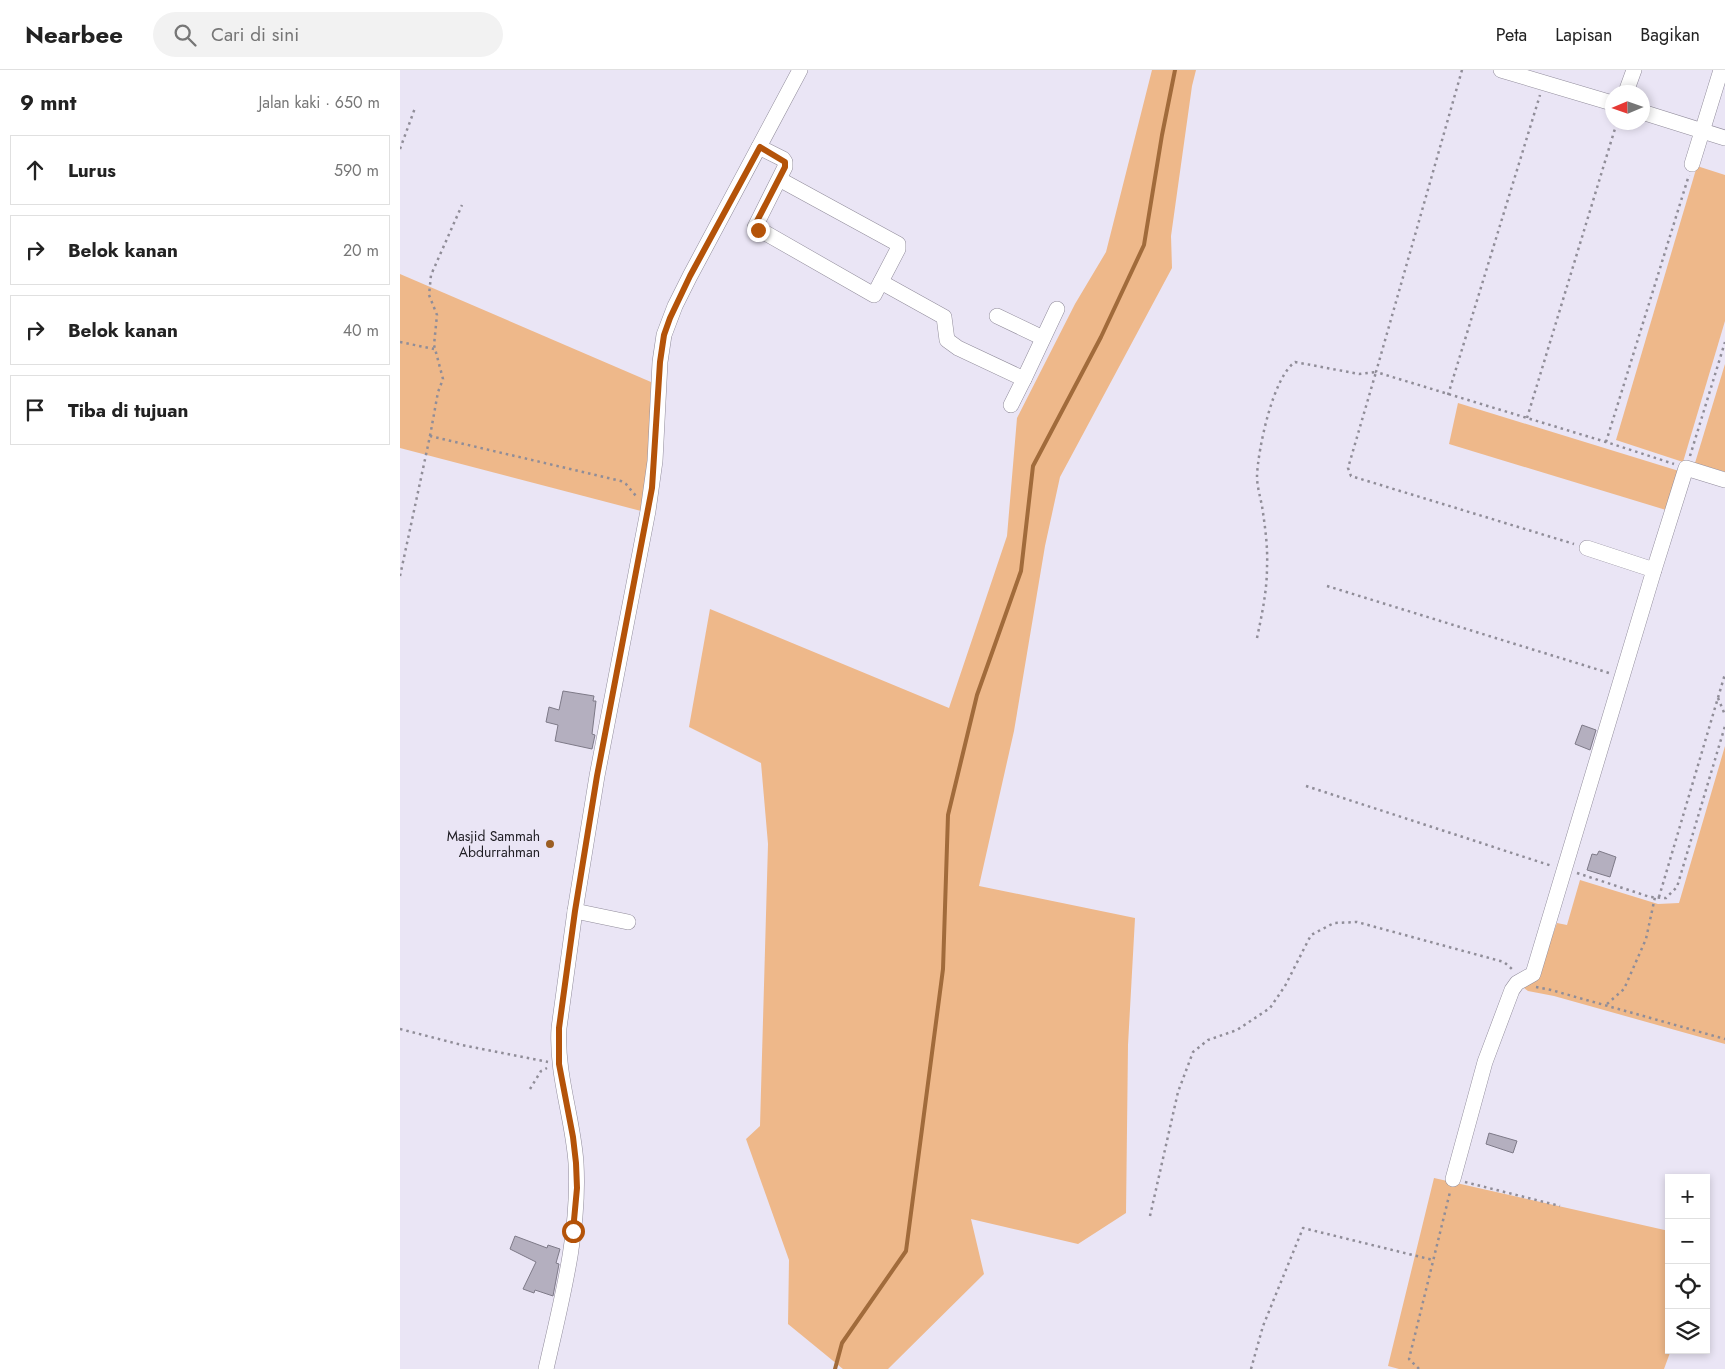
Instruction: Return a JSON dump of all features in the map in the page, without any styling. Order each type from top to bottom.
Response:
[{"type":"street","points":[[546,1369],[569,1265],[576,1197],[576,1163],[573,1137],[557,1063],[559,1028],[575,911],[597,776],[648,511],[654,461],[660,362],[664,335],[672,312],[690,276],[800,70]]},
{"type":"street","points":[[1501,70],[1605,101]]},
{"type":"street","points":[[1629,85],[1634,70]]},
{"type":"street","points":[[1692,164],[1722,70]]},
{"type":"street","points":[[1650,114],[1725,138]]},
{"type":"street","points":[[760,147],[785,162],[785,167],[756,223],[755,227],[874,295],[898,249],[898,244],[779,179]]},
{"type":"street","points":[[881,282],[944,316],[948,340],[958,348],[1024,379]]},
{"type":"street","points":[[1011,405],[1057,309]]},
{"type":"street","points":[[997,316],[1043,338]]},
{"type":"street","points":[[1453,1179],[1485,1062],[1512,990],[1517,983],[1534,974],[1686,468],[1725,480]]},
{"type":"street","points":[[1587,548],[1654,570]]},
{"type":"street","points":[[575,911],[628,922]]},
{"type":"path","points":[[1462,70],[1348,468],[1351,476],[1587,548]]},
{"type":"path","points":[[1448,394],[1544,82]]},
{"type":"path","points":[[400,149],[415,108]]},
{"type":"path","points":[[1527,418],[1615,130]]},
{"type":"path","points":[[1606,442],[1692,164]]},
{"type":"path","points":[[400,576],[438,392],[443,379],[434,349],[437,315],[429,295],[431,275],[462,205]]},
{"type":"path","points":[[400,342],[434,349]]},
{"type":"path","points":[[1258,638],[1266,597],[1268,565],[1265,527],[1257,477],[1262,440],[1271,403],[1288,367],[1295,362],[1359,374],[1376,372],[1686,468],[1725,342]]},
{"type":"path","points":[[430,436],[621,481],[626,484],[648,511]]},
{"type":"path","points":[[1328,586],[1622,677]]},
{"type":"path","points":[[1659,897],[1725,674]]},
{"type":"path","points":[[1718,697],[1725,715]]},
{"type":"path","points":[[1306,786],[1564,870],[1655,897],[1666,898],[1677,887],[1725,726]]},
{"type":"path","points":[[1606,1005],[1624,989],[1646,939],[1655,897]]},
{"type":"path","points":[[1150,1216],[1178,1092],[1193,1052],[1208,1040],[1236,1030],[1270,1008],[1285,986],[1311,935],[1334,923],[1357,922],[1504,962],[1523,980]]},
{"type":"path","points":[[1551,990],[1725,1038]]},
{"type":"path","points":[[400,1029],[462,1045],[557,1063]]},
{"type":"path","points":[[530,1090],[541,1071],[557,1063]]},
{"type":"path","points":[[1419,1369],[1409,1359],[1453,1179],[1560,1206]]},
{"type":"path","points":[[1251,1369],[1263,1326],[1303,1228],[1433,1260]]},
{"type":"shaded area","points":[[1152,70],[1196,70],[1192,86],[1171,236],[1172,268],[1060,477],[1045,546],[1014,731],[979,886],[1135,918],[1128,1045],[1126,1213],[1078,1244],[971,1219],[984,1274],[888,1369],[843,1369],[788,1324],[789,1260],[746,1139],[760,1126],[768,844],[761,763],[689,727],[710,609],[949,708],[1007,536],[1017,418],[1075,304],[1106,252]]},
{"type":"shaded area","points":[[1697,166],[1725,175],[1725,321],[1683,462],[1616,440]]},
{"type":"shaded area","points":[[400,274],[651,382],[650,449],[641,511],[400,448]]},
{"type":"shaded area","points":[[1725,364],[1725,472],[1695,463]]},
{"type":"shaded area","points":[[1458,403],[1679,471],[1666,510],[1449,444]]},
{"type":"shaded area","points":[[1725,746],[1725,1044],[1554,996],[1528,991],[1513,980],[1541,967],[1557,923],[1567,925],[1580,880],[1658,904],[1679,903]]},
{"type":"shaded area","points":[[1434,1178],[1665,1230],[1665,1354],[1670,1354],[1664,1369],[1399,1369],[1388,1366]]},
{"type":"building","points":[[563,691],[594,696],[593,701],[596,701],[592,734],[595,735],[592,749],[555,741],[558,725],[546,722],[549,707],[559,710]]},
{"type":"building","points":[[1582,725],[1596,730],[1590,750],[1575,744]]},
{"type":"building","points":[[1599,851],[1616,857],[1610,877],[1587,870],[1592,854],[1597,855]]},
{"type":"building","points":[[1489,1133],[1517,1141],[1513,1153],[1486,1144]]},
{"type":"building","points":[[515,1236],[547,1248],[548,1245],[560,1249],[556,1263],[559,1264],[553,1296],[535,1290],[534,1293],[523,1289],[536,1262],[510,1249]]},
{"type":"waterway","points":[[835,1369],[842,1343],[906,1251],[943,969],[948,815],[977,695],[1021,571],[1033,466],[1101,337],[1144,245],[1175,70]]},
{"type":"place","name":"Masjid Sammah Abdurrahman","points":[[550,844]]},
{"type":"route","points":[[573,1231],[577,1188],[576,1163],[559,1064],[559,1028],[575,911],[597,776],[652,488],[660,362],[664,335],[675,306],[690,276],[760,147],[783,159],[785,167],[756,223],[755,227],[758,230]]}]
